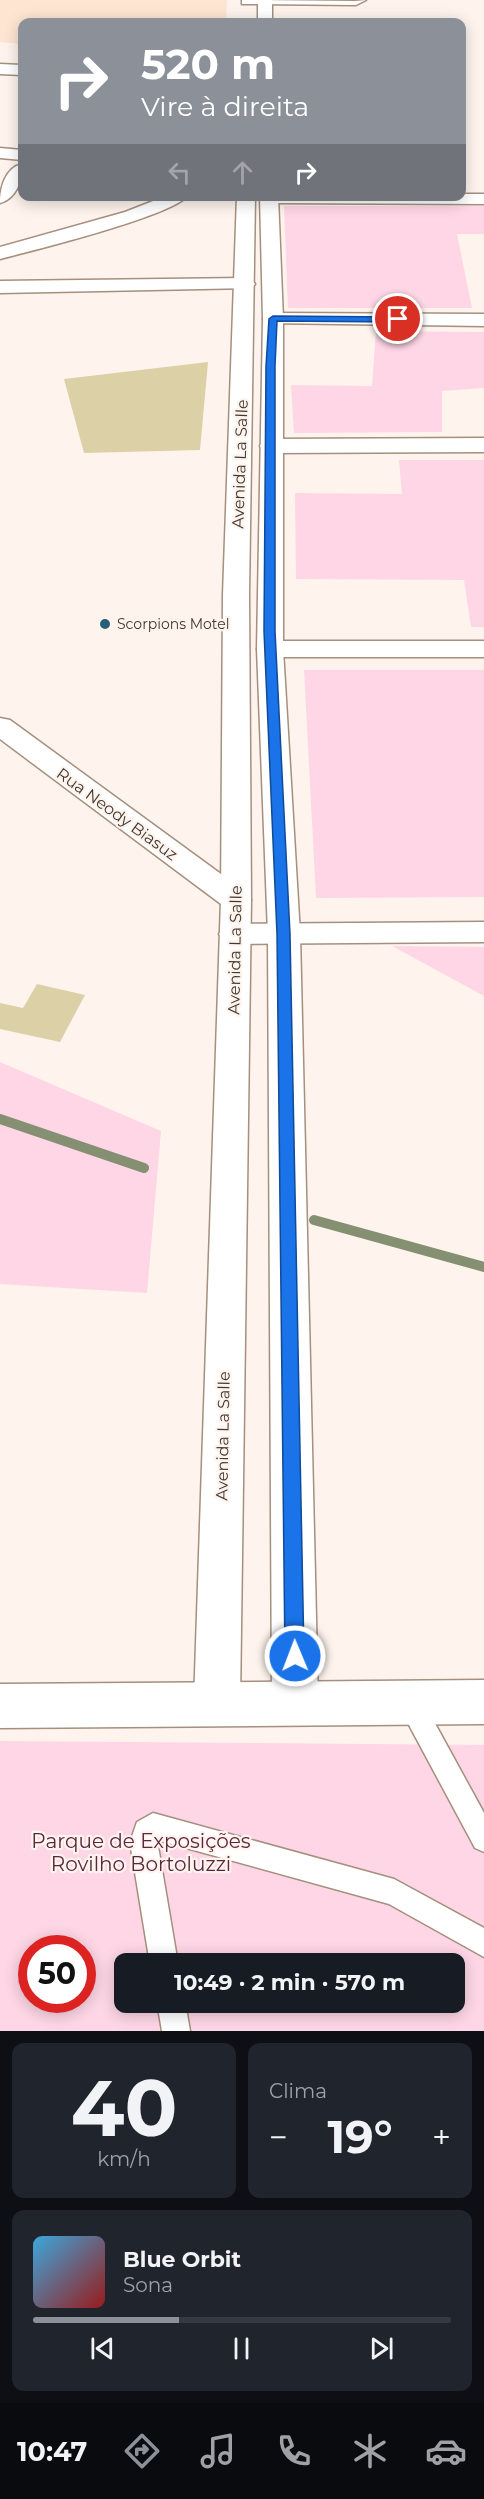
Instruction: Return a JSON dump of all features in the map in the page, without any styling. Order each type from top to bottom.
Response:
[{"type":"main road","points":[[245,6],[265,10]]},
{"type":"main road","points":[[0,69],[18,70]]},
{"type":"main road","points":[[0,153],[18,155]]},
{"type":"main road","points":[[0,198],[18,174]]},
{"type":"main road","points":[[466,199],[484,199]]},
{"type":"main road","points":[[0,253],[131,216],[171,201]]},
{"type":"main road","name":"Avenida La Salle","points":[[260,201],[245,284],[271,446],[270,649],[284,934],[295,1702]]},
{"type":"main road","name":"Avenida La Salle","points":[[217,1703],[237,900],[236,595],[257,366],[273,319],[261,201]]},
{"type":"main road","points":[[0,287],[245,284]]},
{"type":"main road","points":[[273,319],[484,320]]},
{"type":"main road","points":[[271,446],[484,445]]},
{"type":"main road","points":[[236,595],[269,596]]},
{"type":"main road","points":[[270,649],[484,649]]},
{"type":"main road","name":"Rua Neody Biasuz","points":[[0,726],[190,868],[237,900]]},
{"type":"main road","points":[[235,934],[484,932]]},
{"type":"main road","points":[[0,1706],[484,1702]]},
{"type":"lane","points":[[265,10],[304,1],[356,3],[362,0]]},
{"type":"lane","points":[[411,1702],[484,1839]]},
{"type":"lane","points":[[162,1953],[143,1842],[146,1831],[153,1826],[394,1892],[484,1943]]},
{"type":"lane","points":[[173,2013],[176,2031]]},
{"type":"shaded area","points":[[0,0],[227,0],[226,18],[18,18],[18,44],[0,42]]},
{"type":"green space","points":[[284,206],[484,206],[484,234],[457,234],[472,308],[288,308]]},
{"type":"green space","points":[[376,331],[484,332],[484,388],[442,391],[442,432],[294,433],[291,385],[372,386]]},
{"type":"green space","points":[[399,460],[484,460],[484,627],[471,627],[464,580],[296,579],[295,493],[402,494]]},
{"type":"green space","points":[[304,670],[484,670],[484,897],[316,898]]},
{"type":"green space","points":[[392,946],[484,947],[484,996]]},
{"type":"green space","points":[[0,1062],[161,1131],[147,1293],[0,1284]]},
{"type":"green space","name":"Parque de Exposições Rovilho Bortoluzzi","points":[[0,1741],[484,1745],[484,2031],[0,2031]]},
{"type":"building","points":[[208,362],[200,450],[84,453],[64,379]]},
{"type":"building","points":[[37,984],[85,995],[60,1042],[0,1029],[0,1003],[23,1008]]},
{"type":"waterway","points":[[0,1119],[144,1168]]},
{"type":"waterway","points":[[314,1220],[484,1267]]},
{"type":"place","name":"Scorpions Motel","points":[[105,624]]},
{"type":"route","points":[[295,1656],[284,934],[269,631],[273,319],[398,319]]}]
